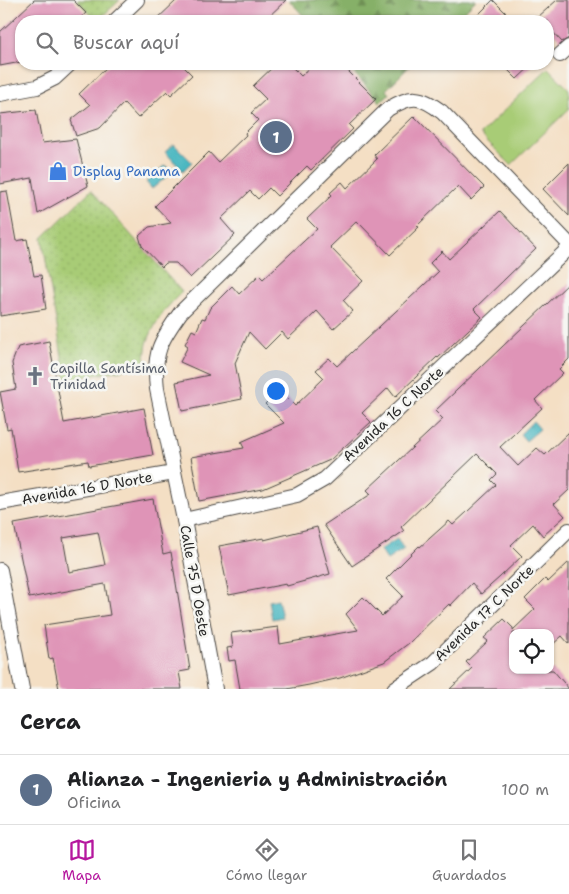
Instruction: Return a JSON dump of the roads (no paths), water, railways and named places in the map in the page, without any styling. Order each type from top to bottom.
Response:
[{"type":"street","points":[[121,15],[137,0]]},
{"type":"street","points":[[0,94],[37,87],[55,78],[64,70]]},
{"type":"street","name":"Calle 75 D Oeste","points":[[215,689],[155,373],[160,344],[169,328],[188,304],[388,110],[400,102],[414,98],[429,102],[442,112],[569,244]]},
{"type":"street","name":"Avenida 16 C Norte","points":[[184,520],[297,495],[325,479],[569,248]]},
{"type":"street","name":"Avenida 16 D Norte","points":[[0,503],[174,473]]},
{"type":"street","name":"Avenida 17 C Norte","points":[[394,689],[433,663],[569,530]]},
{"type":"street","points":[[0,570],[22,689]]},
{"type":"water","points":[[174,144],[192,162],[183,171],[165,152]]},
{"type":"water","points":[[165,165],[172,172],[152,189],[146,182]]},
{"type":"water","points":[[533,421],[540,429],[526,441],[520,434]]},
{"type":"water","points":[[397,539],[404,549],[387,560],[380,550]]},
{"type":"water","points":[[278,599],[282,617],[272,619],[269,601]]},
{"type":"place","name":"Alianza - Ingenieria y Administración","points":[[276,137]]},
{"type":"place","name":"Display Panama","points":[[58,171]]},
{"type":"place","name":"Capilla Santísima Trinidad","points":[[35,376]]}]
